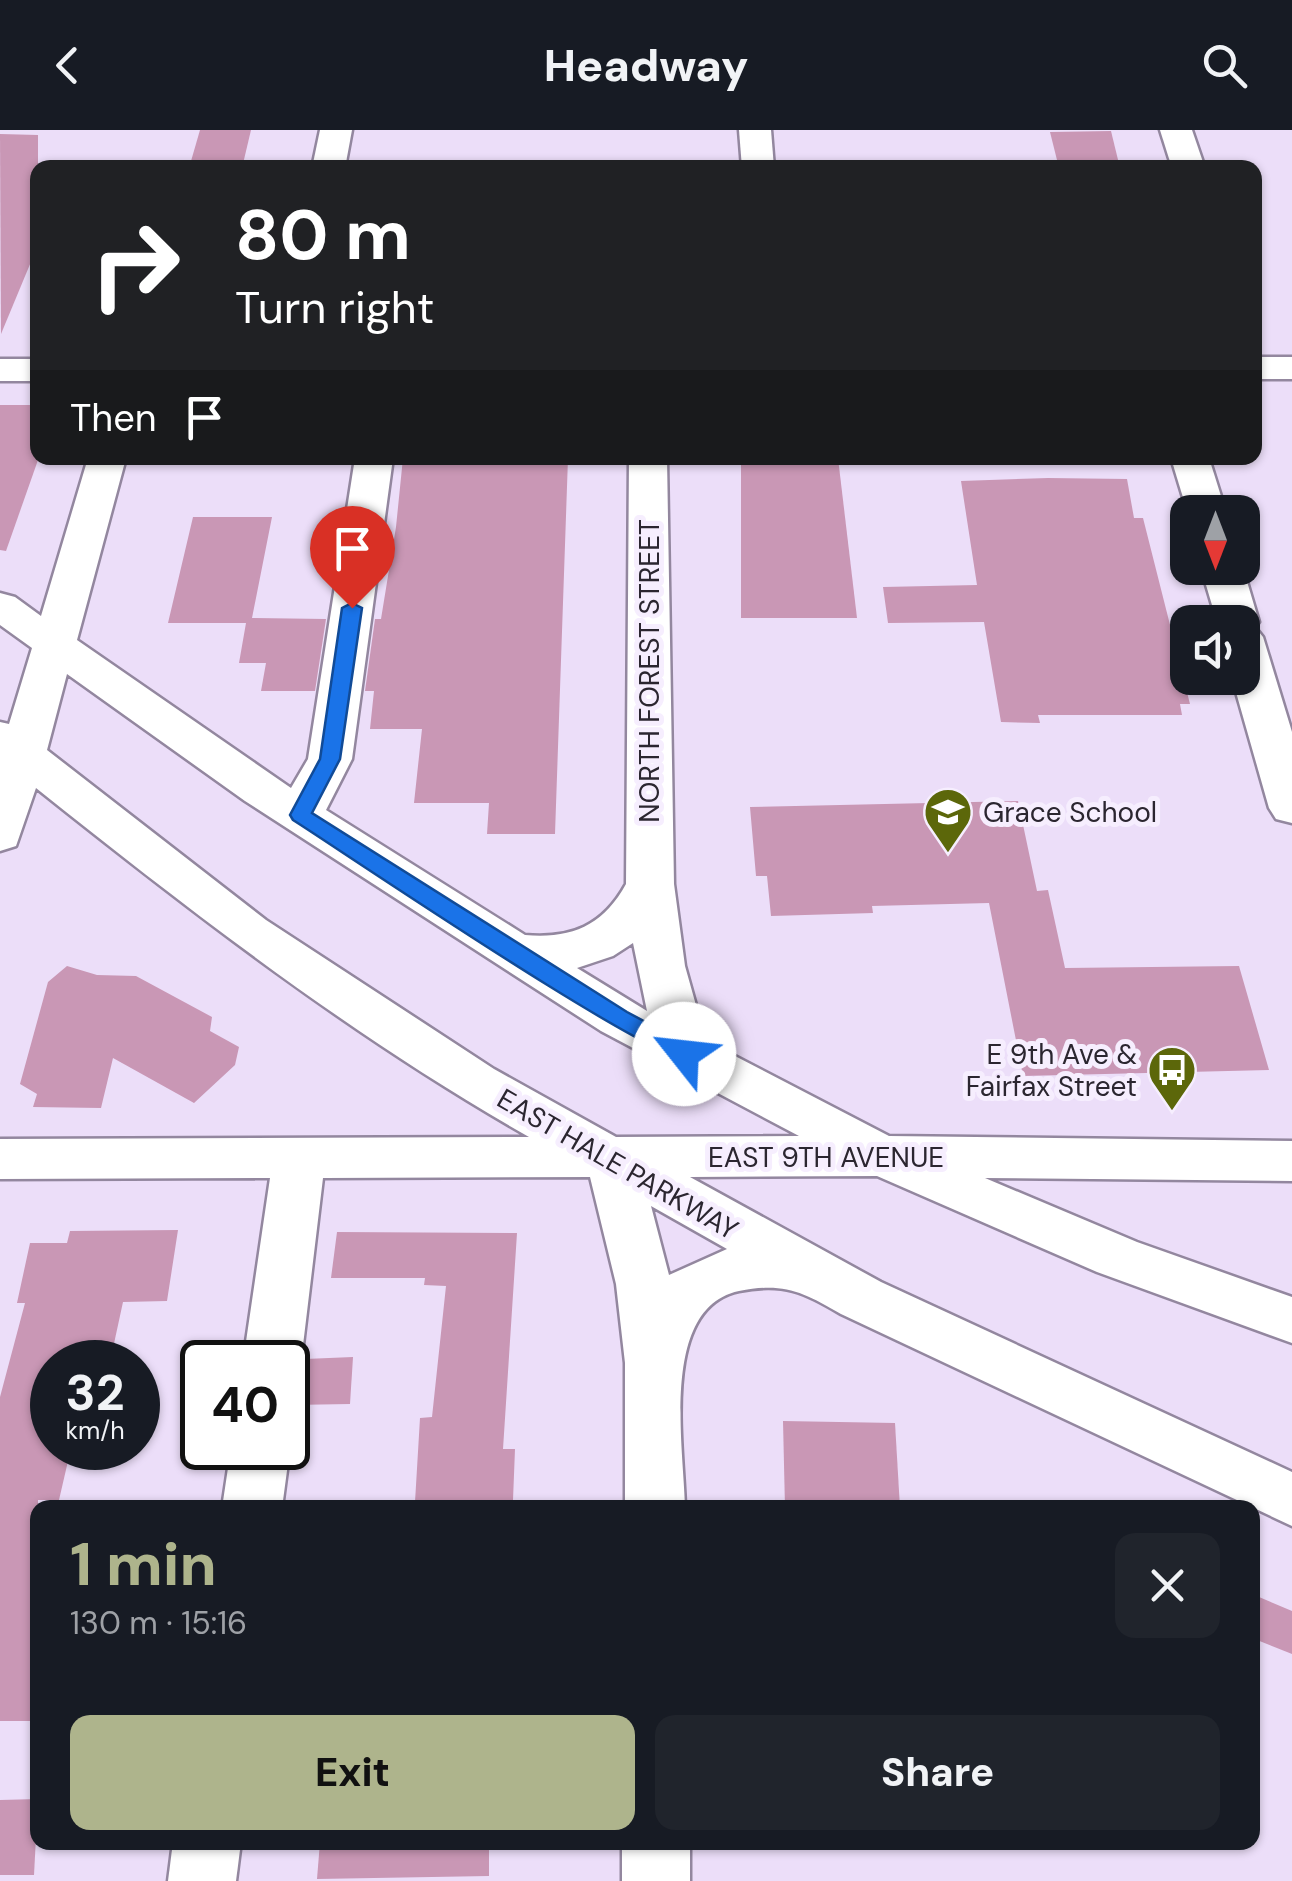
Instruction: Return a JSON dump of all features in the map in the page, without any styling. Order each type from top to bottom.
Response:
[{"type":"street","points":[[330,160],[336,130]]},
{"type":"street","points":[[755,130],[757,160]]},
{"type":"street","points":[[1176,130],[1186,160]]},
{"type":"street","points":[[0,370],[30,370]]},
{"type":"street","points":[[0,834],[11,746],[54,644],[105,465]]},
{"type":"street","points":[[300,815],[330,759],[373,465]]},
{"type":"street","name":"NORTH FOREST STREET","points":[[648,465],[650,884],[660,966],[684,1054]]},
{"type":"street","points":[[1192,465],[1201,495]]},
{"type":"street","points":[[0,606],[300,815],[684,1054],[882,1156],[1118,1257],[1292,1320]]},
{"type":"street","points":[[1259,695],[1292,808]]},
{"type":"street","name":"EAST HALE PARKWAY","points":[[11,746],[249,932],[336,994],[476,1082],[802,1266],[1292,1500]]},
{"type":"street","points":[[515,951],[544,955],[597,945],[636,912],[650,884]]},
{"type":"street","name":"EAST 9TH AVENUE","points":[[0,1159],[882,1156],[1292,1161]]},
{"type":"street","points":[[612,1157],[644,1284],[654,1362],[655,1500]]},
{"type":"street","points":[[275,1340],[299,1158]]},
{"type":"street","points":[[654,1362],[669,1312],[694,1284],[740,1268],[802,1266]]},
{"type":"street","points":[[253,1500],[257,1470]]},
{"type":"street","points":[[202,1881],[206,1850]]},
{"type":"street","points":[[656,1850],[656,1881]]},
{"type":"building","points":[[200,130],[251,130],[244,160],[191,160]]},
{"type":"building","points":[[1111,131],[1118,160],[1057,160],[1050,132]]},
{"type":"building","points":[[0,134],[38,135],[38,160],[30,160],[30,264],[1,334]]},
{"type":"building","points":[[0,405],[30,405],[30,465],[36,465],[6,551],[0,550]]},
{"type":"building","points":[[402,465],[568,465],[555,834],[487,834],[489,803],[414,803],[422,729],[370,729],[374,691],[365,691],[375,619],[381,619]]},
{"type":"building","points":[[741,465],[839,465],[857,618],[741,618]]},
{"type":"building","points":[[1127,479],[1134,518],[1143,518],[1170,625],[1170,695],[1188,695],[1190,704],[1180,704],[1182,715],[1038,715],[1040,723],[1001,722],[984,622],[888,623],[883,587],[977,585],[961,481]]},
{"type":"building","points":[[193,517],[272,517],[252,618],[326,619],[315,691],[261,691],[266,663],[239,663],[246,623],[168,623]]},
{"type":"building","points":[[1018,801],[1037,891],[1048,890],[1065,968],[1239,966],[1269,1070],[1023,1076],[989,903],[872,906],[873,913],[771,916],[767,876],[756,876],[750,807]]},
{"type":"building","points":[[67,966],[97,975],[136,976],[212,1017],[210,1031],[239,1047],[235,1065],[194,1103],[113,1058],[101,1108],[33,1107],[37,1094],[20,1084],[48,982]]},
{"type":"building","points":[[178,1230],[167,1301],[123,1302],[115,1340],[30,1340],[30,1470],[66,1470],[59,1500],[30,1500],[30,1721],[0,1721],[0,1397],[25,1303],[17,1303],[30,1243],[67,1243],[70,1231]]},
{"type":"building","points":[[337,1232],[517,1233],[503,1449],[515,1449],[513,1500],[415,1500],[420,1418],[432,1417],[446,1286],[424,1285],[425,1278],[331,1278]]},
{"type":"building","points":[[353,1357],[350,1404],[310,1405],[310,1359]]},
{"type":"building","points":[[783,1421],[895,1423],[900,1500],[785,1500]]},
{"type":"building","points":[[1260,1597],[1292,1611],[1292,1654],[1260,1641]]},
{"type":"building","points":[[30,1799],[34,1875],[0,1875],[0,1800]]},
{"type":"building","points":[[319,1850],[489,1850],[489,1876],[317,1879]]},
{"type":"place","name":"Grace School","points":[[948,854]]},
{"type":"place","name":"E 9th Ave & Fairfax Street","points":[[1172,1112]]},
{"type":"route","points":[[352,608],[330,759],[300,815],[619,1018],[684,1054]]}]
